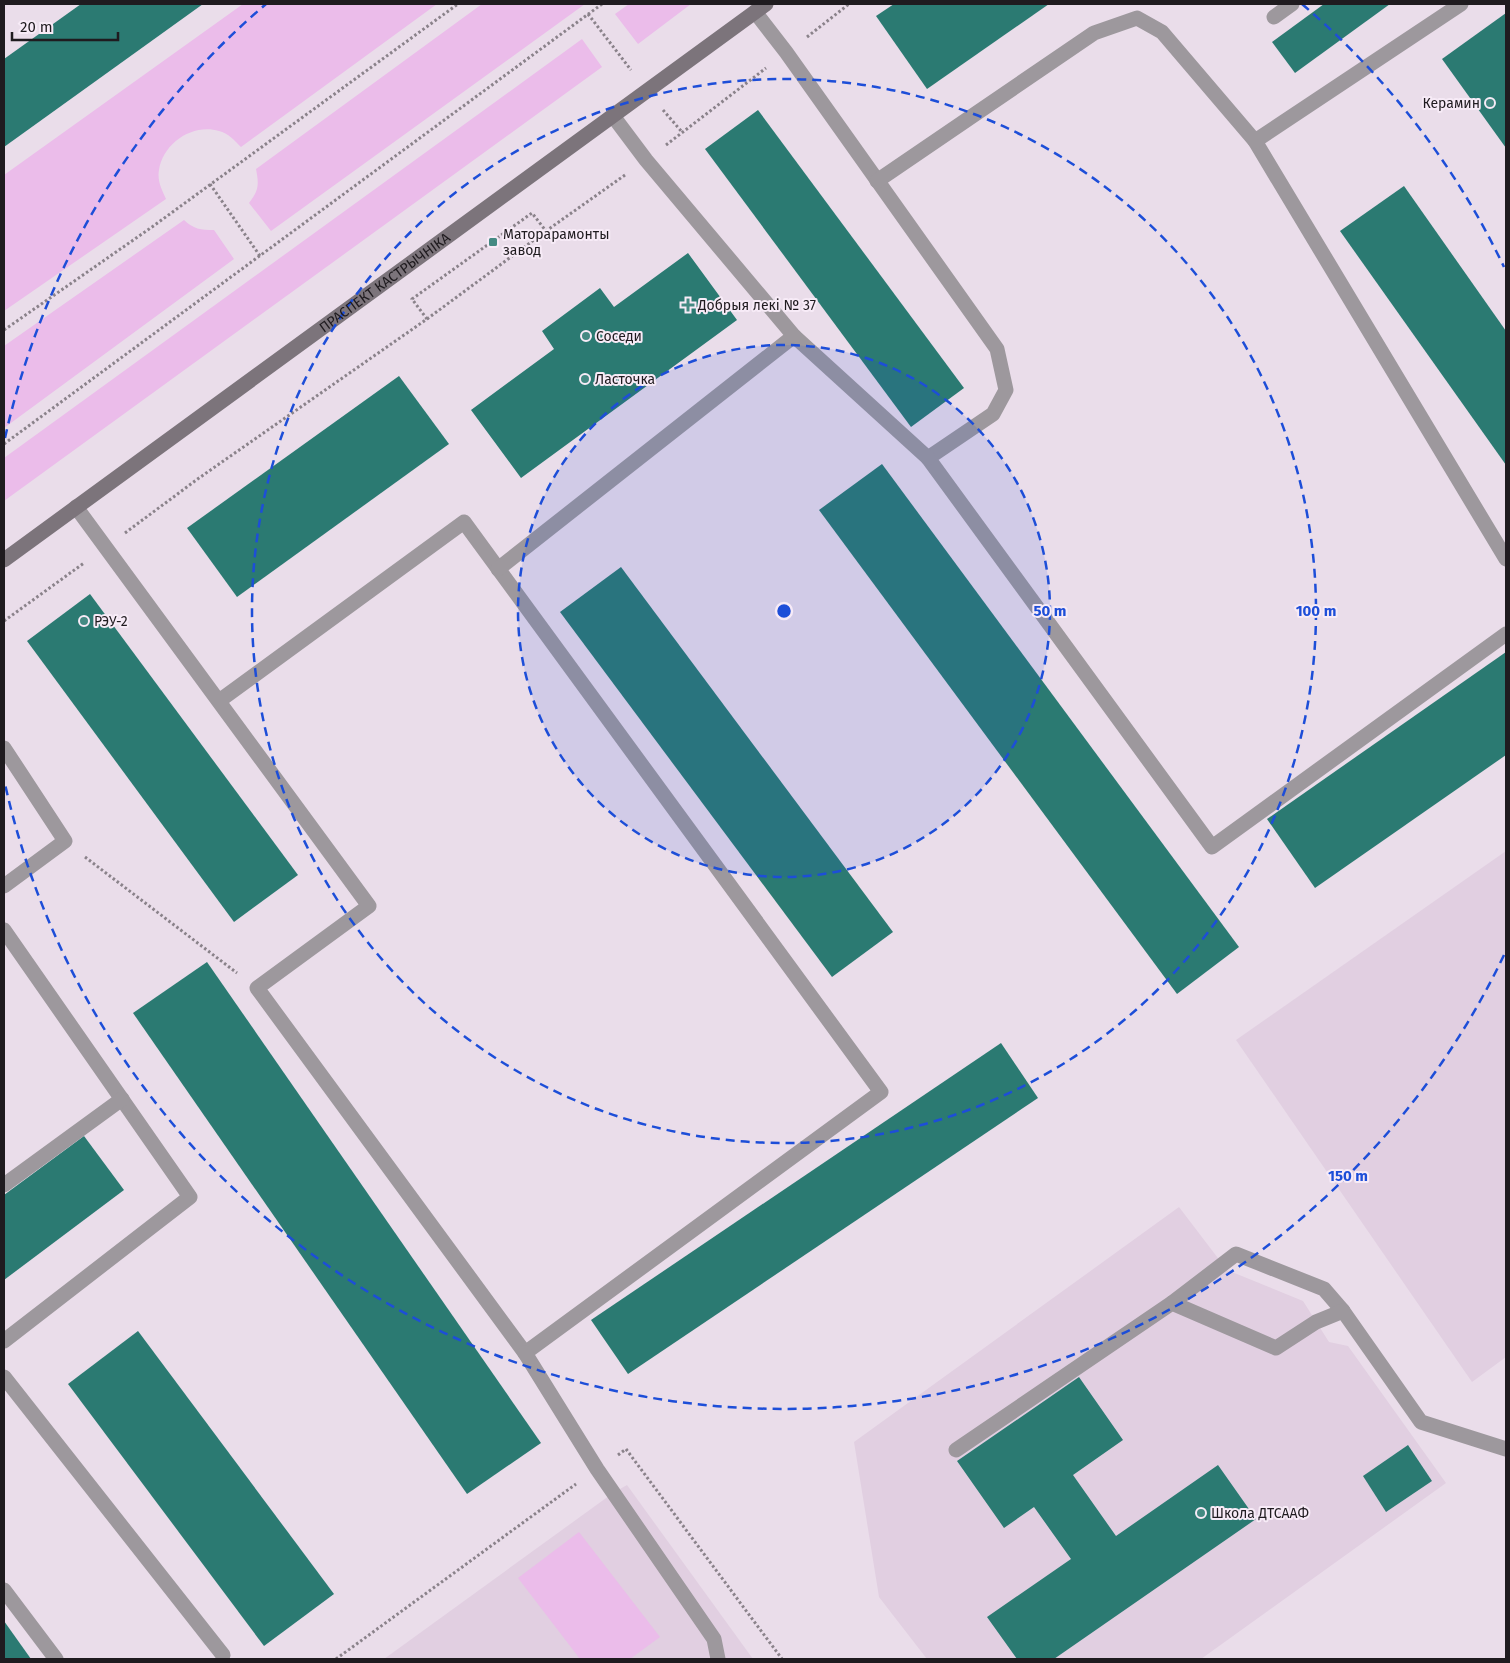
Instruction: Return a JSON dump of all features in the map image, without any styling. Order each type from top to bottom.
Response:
[{"type":"main road","name":"ПРАСПЕКТ КАСТРЫЧНІКА","points":[[4,560],[760,8]]},
{"type":"lane","points":[[1274,17],[1292,4]]},
{"type":"lane","points":[[1255,141],[1461,4]]},
{"type":"lane","points":[[760,8],[786,52],[997,349],[1006,390],[993,414],[928,458]]},
{"type":"lane","points":[[877,181],[1094,33],[1137,18],[1162,32],[1255,141],[1506,559]]},
{"type":"lane","points":[[613,116],[646,160],[794,336],[928,458],[1212,848],[1506,634]]},
{"type":"lane","points":[[498,569],[794,336]]},
{"type":"lane","points":[[76,508],[369,906],[257,988],[525,1353],[597,1469],[714,1639],[718,1659]]},
{"type":"lane","points":[[219,701],[464,522],[881,1092],[525,1353]]},
{"type":"lane","points":[[4,748],[65,841],[4,886]]},
{"type":"lane","points":[[4,930],[190,1197],[4,1341]]},
{"type":"lane","points":[[4,1185],[122,1099]]},
{"type":"lane","points":[[956,1450],[1172,1303],[1236,1254],[1324,1289],[1343,1311],[1421,1422],[1506,1448]]},
{"type":"lane","points":[[1172,1303],[1276,1348],[1316,1322],[1343,1311]]},
{"type":"lane","points":[[4,1377],[223,1655]]},
{"type":"lane","points":[[4,1590],[56,1659]]},
{"type":"path","points":[[4,330],[210,184],[458,4]]},
{"type":"path","points":[[4,444],[602,4]]},
{"type":"path","points":[[4,622],[199,478],[427,319],[646,160],[849,4]]},
{"type":"path","points":[[210,184],[260,256]]},
{"type":"path","points":[[427,319],[412,299],[532,213],[546,231]]},
{"type":"path","points":[[65,841],[257,988]]},
{"type":"path","points":[[336,1659],[597,1469],[626,1450],[782,1659]]},
{"type":"shaded area","points":[[243,4],[437,4],[241,147],[225,134],[209,129],[199,130],[181,137],[166,151],[159,170],[159,182],[166,199],[4,311],[4,175]]},
{"type":"shaded area","points":[[482,4],[585,4],[271,231],[249,203],[257,187],[256,169]]},
{"type":"shaded area","points":[[629,4],[691,4],[638,44],[615,14]]},
{"type":"shaded area","points":[[582,39],[602,67],[4,501],[4,458]]},
{"type":"shaded area","points":[[184,220],[198,228],[214,230],[234,259],[4,428],[4,346]]},
{"type":"shaded area","points":[[1506,851],[1506,1357],[1472,1382],[1236,1040]]},
{"type":"shaded area","points":[[1179,1207],[1227,1270],[1303,1301],[1329,1342],[1348,1346],[1446,1483],[1201,1659],[927,1659],[879,1597],[854,1442]]},
{"type":"shaded area","points":[[627,1485],[753,1659],[384,1659],[613,1493]]},
{"type":"shaded area","points":[[579,1532],[660,1637],[630,1659],[580,1659],[518,1578]]},
{"type":"building","points":[[81,4],[203,4],[4,147],[4,59]]},
{"type":"building","points":[[894,4],[1049,4],[927,89],[876,16]]},
{"type":"building","points":[[1324,4],[1390,4],[1295,73],[1272,42]]},
{"type":"building","name":"Керамин","points":[[1506,13],[1506,148],[1442,59]]},
{"type":"building","points":[[758,110],[964,388],[911,427],[705,149]]},
{"type":"building","points":[[1404,186],[1506,331],[1506,465],[1340,231]]},
{"type":"building","name":"Ласточка","points":[[688,253],[737,320],[521,478],[471,410],[554,349],[542,331],[600,288],[614,307]]},
{"type":"building","points":[[399,376],[449,444],[237,597],[187,528]]},
{"type":"building","points":[[882,464],[1239,947],[1177,994],[819,510]]},
{"type":"building","points":[[621,567],[893,932],[832,977],[560,612]]},
{"type":"building","points":[[90,594],[298,875],[234,922],[27,641]]},
{"type":"building","points":[[1506,652],[1506,755],[1315,888],[1267,819]]},
{"type":"building","points":[[207,962],[541,1443],[467,1494],[133,1013]]},
{"type":"building","points":[[1001,1043],[1038,1098],[628,1374],[591,1320]]},
{"type":"building","points":[[84,1136],[124,1190],[4,1280],[4,1195]]},
{"type":"building","points":[[138,1331],[334,1594],[264,1646],[68,1384]]},
{"type":"building","name":"Школа ДТСААФ","points":[[1079,1377],[1123,1440],[1073,1475],[1116,1536],[1218,1465],[1256,1519],[1054,1659],[1017,1659],[987,1617],[1071,1559],[1034,1507],[1004,1528],[957,1461]]},
{"type":"building","points":[[1408,1445],[1432,1481],[1386,1512],[1363,1476]]},
{"type":"building","points":[[4,1621],[31,1659],[4,1659]]},
{"type":"place","name":"Керамин","points":[[1490,103]]},
{"type":"place","name":"Маторарамонты завод","points":[[493,242]]},
{"type":"place","name":"Добрыя лекі № 37","points":[[688,305]]},
{"type":"place","name":"Соседи","points":[[586,336]]},
{"type":"place","name":"Ласточка","points":[[585,379]]},
{"type":"place","name":"РЭУ-2","points":[[84,621]]},
{"type":"place","name":"Школа ДТСААФ","points":[[1201,1513]]}]
